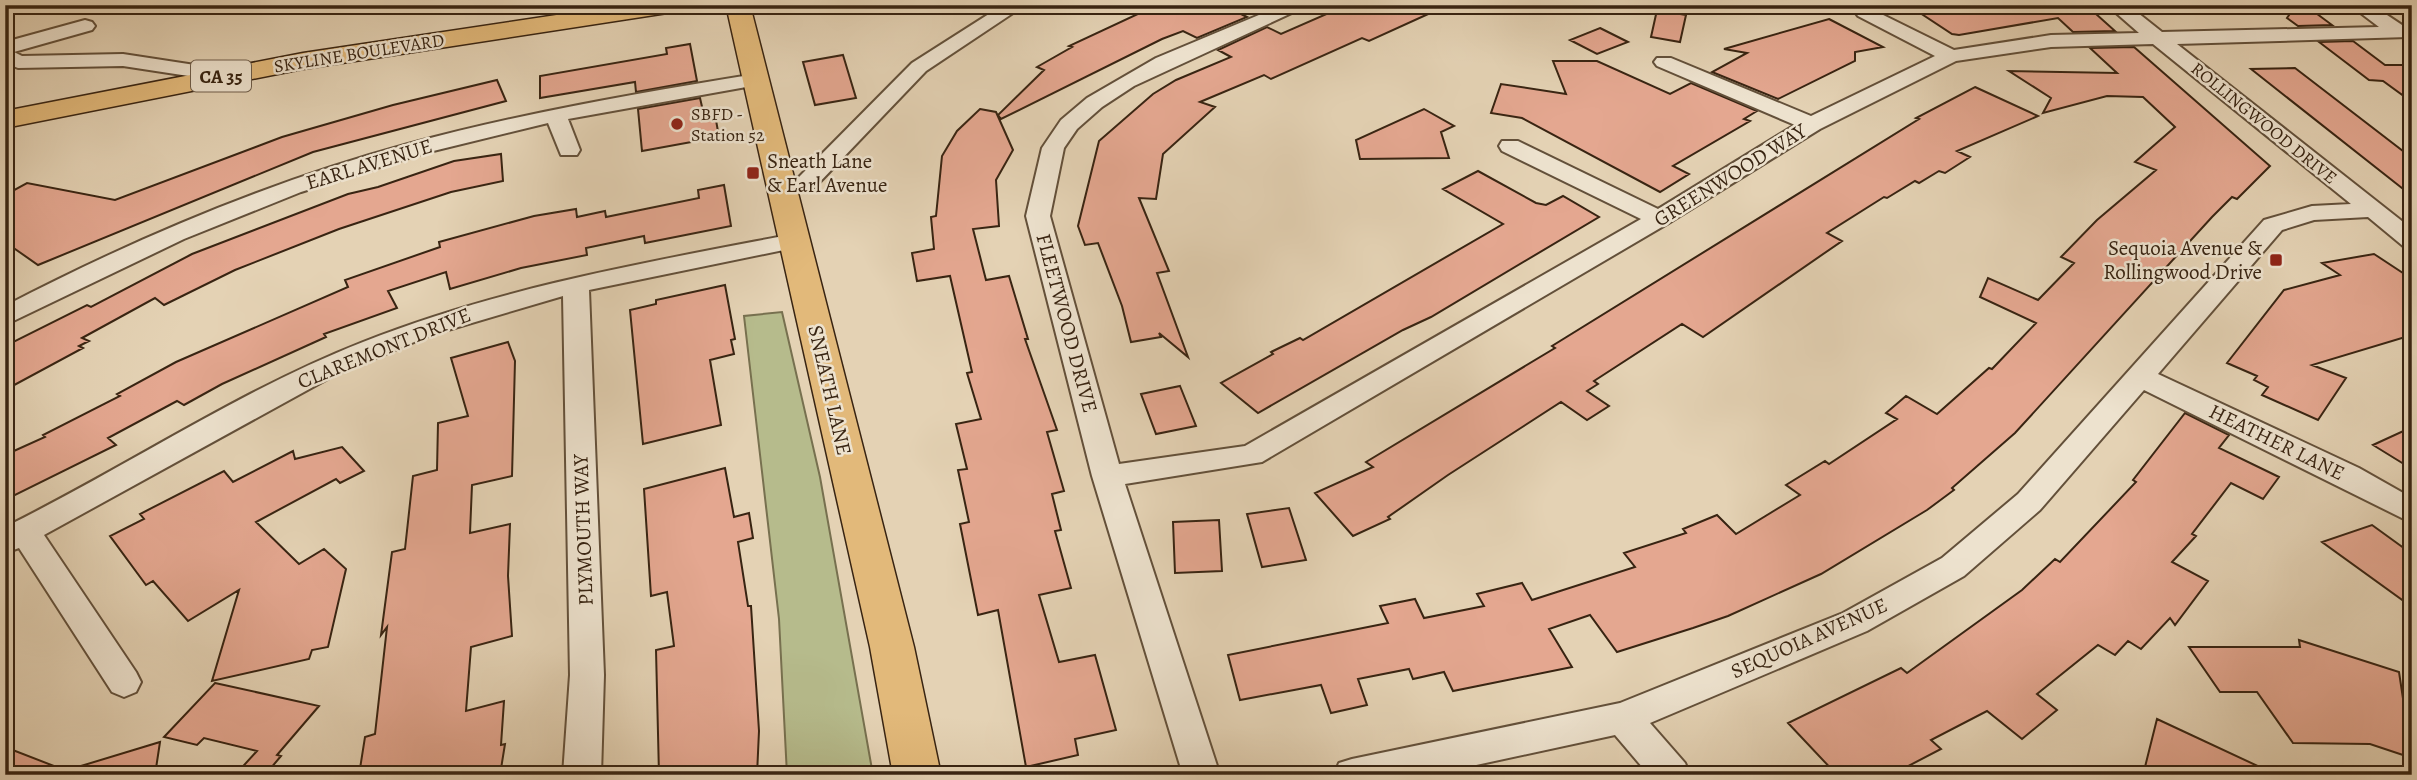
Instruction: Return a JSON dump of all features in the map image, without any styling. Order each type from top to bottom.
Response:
[{"type":"main road","name":"SKYLINE BOULEVARD","points":[[5,113],[354,40],[576,5]]},
{"type":"main road","name":"SKYLINE BOULEVARD","points":[[5,120],[303,61],[674,5]]},
{"type":"main road","name":"SNEATH LANE","points":[[738,5],[892,647],[917,775]]},
{"type":"street","points":[[781,187],[807,182],[919,68],[1016,5]]},
{"type":"street","name":"FLEETWOOD DRIVE","points":[[1202,775],[1107,476],[1038,216],[1042,183],[1054,145],[1085,108],[1144,71],[1300,5]]},
{"type":"street","name":"ROLLINGWOOD DRIVE","points":[[2116,5],[2412,241]]},
{"type":"street","points":[[2360,5],[2405,36]]},
{"type":"street","points":[[1865,12],[1951,56]]},
{"type":"street","points":[[5,48],[85,26]]},
{"type":"street","name":"GREENWOOD WAY","points":[[1107,476],[1252,455],[1659,219],[1812,124],[1951,56],[2051,41],[2157,36],[2405,36]]},
{"type":"street","points":[[5,55],[18,62],[123,60],[195,72]]},
{"type":"street","points":[[1664,62],[1812,124]]},
{"type":"street","name":"EARL AVENUE","points":[[11,307],[162,240],[295,187],[434,143],[556,115],[756,80]]},
{"type":"street","points":[[556,115],[569,150]]},
{"type":"street","points":[[1510,146],[1659,219]]},
{"type":"street","name":"SEQUOIA AVENUE","points":[[1352,775],[1623,718],[1855,622],[1953,567],[2029,502],[2273,225],[2312,213],[2372,210]]},
{"type":"street","name":"CLAREMONT DRIVE","points":[[15,536],[125,480],[264,400],[341,361],[452,318],[576,285],[794,241]]},
{"type":"street","name":"PLYMOUTH WAY","points":[[576,285],[587,687],[582,775]]},
{"type":"street","name":"HEATHER LANE","points":[[2139,376],[2348,476],[2412,512]]},
{"type":"street","points":[[15,536],[124,682]]},
{"type":"street","points":[[1623,718],[1672,775]]},
{"type":"green space","points":[[782,312],[820,477],[873,775],[787,775],[779,619],[744,316]]},
{"type":"building","points":[[1157,5],[1223,5],[1247,17],[1197,38],[1183,31],[1162,39],[1001,119],[998,115],[1044,70],[1037,67],[1072,47],[1069,46]]},
{"type":"building","points":[[1347,5],[1448,5],[1369,41],[1362,38],[1271,79],[1264,75],[1200,102],[1215,107],[1163,154],[1156,199],[1139,198],[1169,271],[1157,273],[1188,357],[1159,333],[1161,337],[1131,342],[1122,306],[1098,243],[1085,245],[1078,226],[1099,141],[1153,94],[1176,80],[1231,57],[1218,50],[1267,27],[1281,34]]},
{"type":"building","points":[[1908,5],[2086,5],[2115,31],[2073,32],[2058,18],[1959,35],[1952,34]]},
{"type":"building","points":[[2296,5],[2305,5],[2332,25],[2298,26],[2287,18]]},
{"type":"building","points":[[1657,10],[1686,15],[1680,42],[1651,37]]},
{"type":"building","points":[[1829,19],[1883,47],[1855,52],[1855,61],[1778,99],[1712,72],[1747,53],[1724,49]]},
{"type":"building","points":[[1600,28],[1628,42],[1597,54],[1570,40]]},
{"type":"building","points":[[2353,41],[2385,65],[2412,65],[2412,102],[2383,81],[2369,80],[2319,42]]},
{"type":"building","points":[[690,44],[697,81],[636,92],[635,82],[540,98],[540,76],[667,54],[666,48]]},
{"type":"building","points":[[2134,47],[2270,166],[2237,199],[2232,197],[2212,217],[2015,433],[1952,488],[1954,490],[1927,510],[1821,574],[1728,616],[1617,652],[1590,615],[1549,629],[1572,667],[1453,691],[1444,672],[1413,679],[1409,669],[1358,679],[1367,705],[1331,713],[1321,685],[1240,700],[1228,655],[1388,623],[1380,606],[1415,599],[1424,618],[1484,606],[1477,594],[1522,583],[1532,600],[1635,567],[1624,553],[1686,533],[1683,529],[1717,515],[1736,534],[1800,495],[1786,485],[1825,461],[1829,464],[1897,419],[1886,413],[1906,396],[1937,414],[1989,368],[1992,369],[2036,323],[1980,297],[1988,278],[2038,300],[2074,263],[2061,257],[2097,220],[2156,170],[2135,162],[2175,127],[2143,97],[2107,96],[2043,113],[2051,98],[2009,71],[2117,73],[2090,48]]},
{"type":"building","points":[[843,55],[856,98],[815,105],[803,62]]},
{"type":"building","points":[[1553,61],[1597,61],[1670,94],[1691,83],[1757,111],[1744,119],[1750,121],[1673,166],[1689,174],[1660,192],[1522,118],[1491,113],[1501,84],[1566,94]]},
{"type":"building","points":[[2295,68],[2412,158],[2412,196],[2251,69]]},
{"type":"building","points":[[497,80],[506,101],[313,152],[38,265],[5,242],[5,195],[27,183],[115,200],[282,137],[393,105]]},
{"type":"building","points":[[1975,87],[2038,116],[1957,151],[1970,157],[1945,173],[1939,171],[1919,183],[1915,181],[1887,198],[1884,197],[1827,233],[1842,241],[1703,337],[1682,324],[1594,381],[1598,384],[1587,391],[1609,406],[1587,420],[1561,402],[1448,475],[1388,517],[1390,519],[1353,536],[1315,493],[1373,467],[1366,462],[1555,348],[1552,346],[1919,119],[1916,118]]},
{"type":"building","points":[[700,98],[703,111],[714,109],[719,137],[642,151],[638,109]]},
{"type":"building","points":[[980,109],[996,112],[1013,150],[996,180],[999,226],[973,229],[986,280],[1009,276],[1028,339],[1025,339],[1057,430],[1047,432],[1064,491],[1052,494],[1061,530],[1055,531],[1071,588],[1039,595],[1059,662],[1095,655],[1116,730],[1075,739],[1078,755],[1026,767],[998,610],[978,615],[960,524],[969,522],[958,470],[967,469],[956,424],[981,419],[967,373],[972,372],[950,276],[917,281],[912,253],[934,249],[931,217],[936,216],[942,156],[957,131]]},
{"type":"building","points":[[1424,109],[1454,126],[1441,132],[1449,158],[1360,159],[1356,140]]},
{"type":"building","points":[[501,154],[503,181],[451,192],[339,229],[235,270],[164,305],[155,298],[82,338],[89,341],[79,346],[83,348],[5,390],[5,346],[87,305],[91,307],[192,254],[348,194],[378,187],[454,161]]},
{"type":"building","points":[[1478,171],[1536,203],[1546,205],[1563,196],[1599,217],[1431,317],[1403,330],[1258,413],[1221,383],[1273,354],[1271,352],[1300,338],[1303,340],[1503,224],[1443,189]]},
{"type":"building","points":[[724,185],[731,226],[645,243],[644,236],[586,248],[587,255],[521,268],[450,289],[446,272],[388,291],[397,308],[324,334],[326,337],[222,384],[184,405],[177,401],[108,438],[116,445],[5,500],[5,455],[45,437],[43,435],[120,396],[117,394],[176,362],[348,287],[345,280],[440,247],[439,242],[534,216],[576,209],[577,217],[605,211],[606,217],[699,198],[698,190]]},
{"type":"building","points":[[2374,254],[2412,279],[2412,335],[2312,365],[2346,378],[2318,420],[2262,395],[2268,387],[2254,380],[2257,376],[2227,363],[2284,290],[2340,275],[2322,263]]},
{"type":"building","points":[[725,285],[735,339],[731,340],[734,354],[710,360],[721,425],[643,444],[630,310],[656,304],[656,300]]},
{"type":"building","points":[[508,342],[515,361],[512,476],[472,485],[470,533],[510,524],[508,576],[512,636],[471,647],[466,711],[504,701],[501,745],[505,744],[500,775],[359,775],[365,737],[375,734],[387,627],[381,635],[392,552],[405,549],[413,476],[437,470],[438,423],[468,416],[451,358]]},
{"type":"building","points":[[1180,386],[1196,426],[1156,434],[1141,394]]},
{"type":"building","points":[[2185,413],[2229,435],[2219,448],[2279,477],[2263,499],[2231,483],[2192,534],[2196,536],[2172,562],[2208,581],[2175,625],[2170,618],[2141,649],[2128,641],[2115,655],[2098,645],[2037,694],[2057,710],[2022,739],[1987,711],[1931,740],[1941,749],[1891,775],[1837,775],[1788,723],[1901,668],[1907,673],[2022,590],[2055,559],[2060,562],[2136,482],[2133,480]]},
{"type":"building","points":[[2412,427],[2412,469],[2373,445]]},
{"type":"building","points":[[342,447],[364,471],[340,483],[336,479],[256,522],[299,564],[324,549],[346,569],[328,647],[312,650],[309,659],[212,681],[239,590],[188,621],[153,581],[146,585],[110,536],[144,519],[140,514],[224,471],[233,482],[293,451],[295,459]]},
{"type":"building","points":[[725,468],[734,517],[749,513],[753,538],[738,542],[748,606],[751,606],[759,731],[757,775],[659,775],[656,650],[674,646],[667,592],[651,596],[644,489]]},
{"type":"building","points":[[1289,508],[1306,560],[1262,567],[1247,514]]},
{"type":"building","points":[[1219,520],[1222,571],[1175,573],[1173,522]]},
{"type":"building","points":[[2372,525],[2412,554],[2412,607],[2322,542]]},
{"type":"building","points":[[2299,640],[2399,672],[2412,758],[2370,744],[2293,743],[2257,692],[2220,692],[2189,647],[2300,647]]},
{"type":"building","points":[[215,683],[319,706],[277,755],[281,756],[265,775],[235,775],[257,751],[204,738],[197,745],[164,737]]},
{"type":"building","points":[[2157,719],[2277,775],[2143,775]]},
{"type":"building","points":[[160,742],[155,775],[5,775],[5,747],[72,773],[71,769]]},
{"type":"place","name":"SBFD - Station 52","points":[[677,124]]},
{"type":"place","name":"Sneath Lane & Earl Avenue","points":[[753,173]]},
{"type":"place","name":"Sequoia Avenue & Rollingwood Drive","points":[[2276,260]]}]
